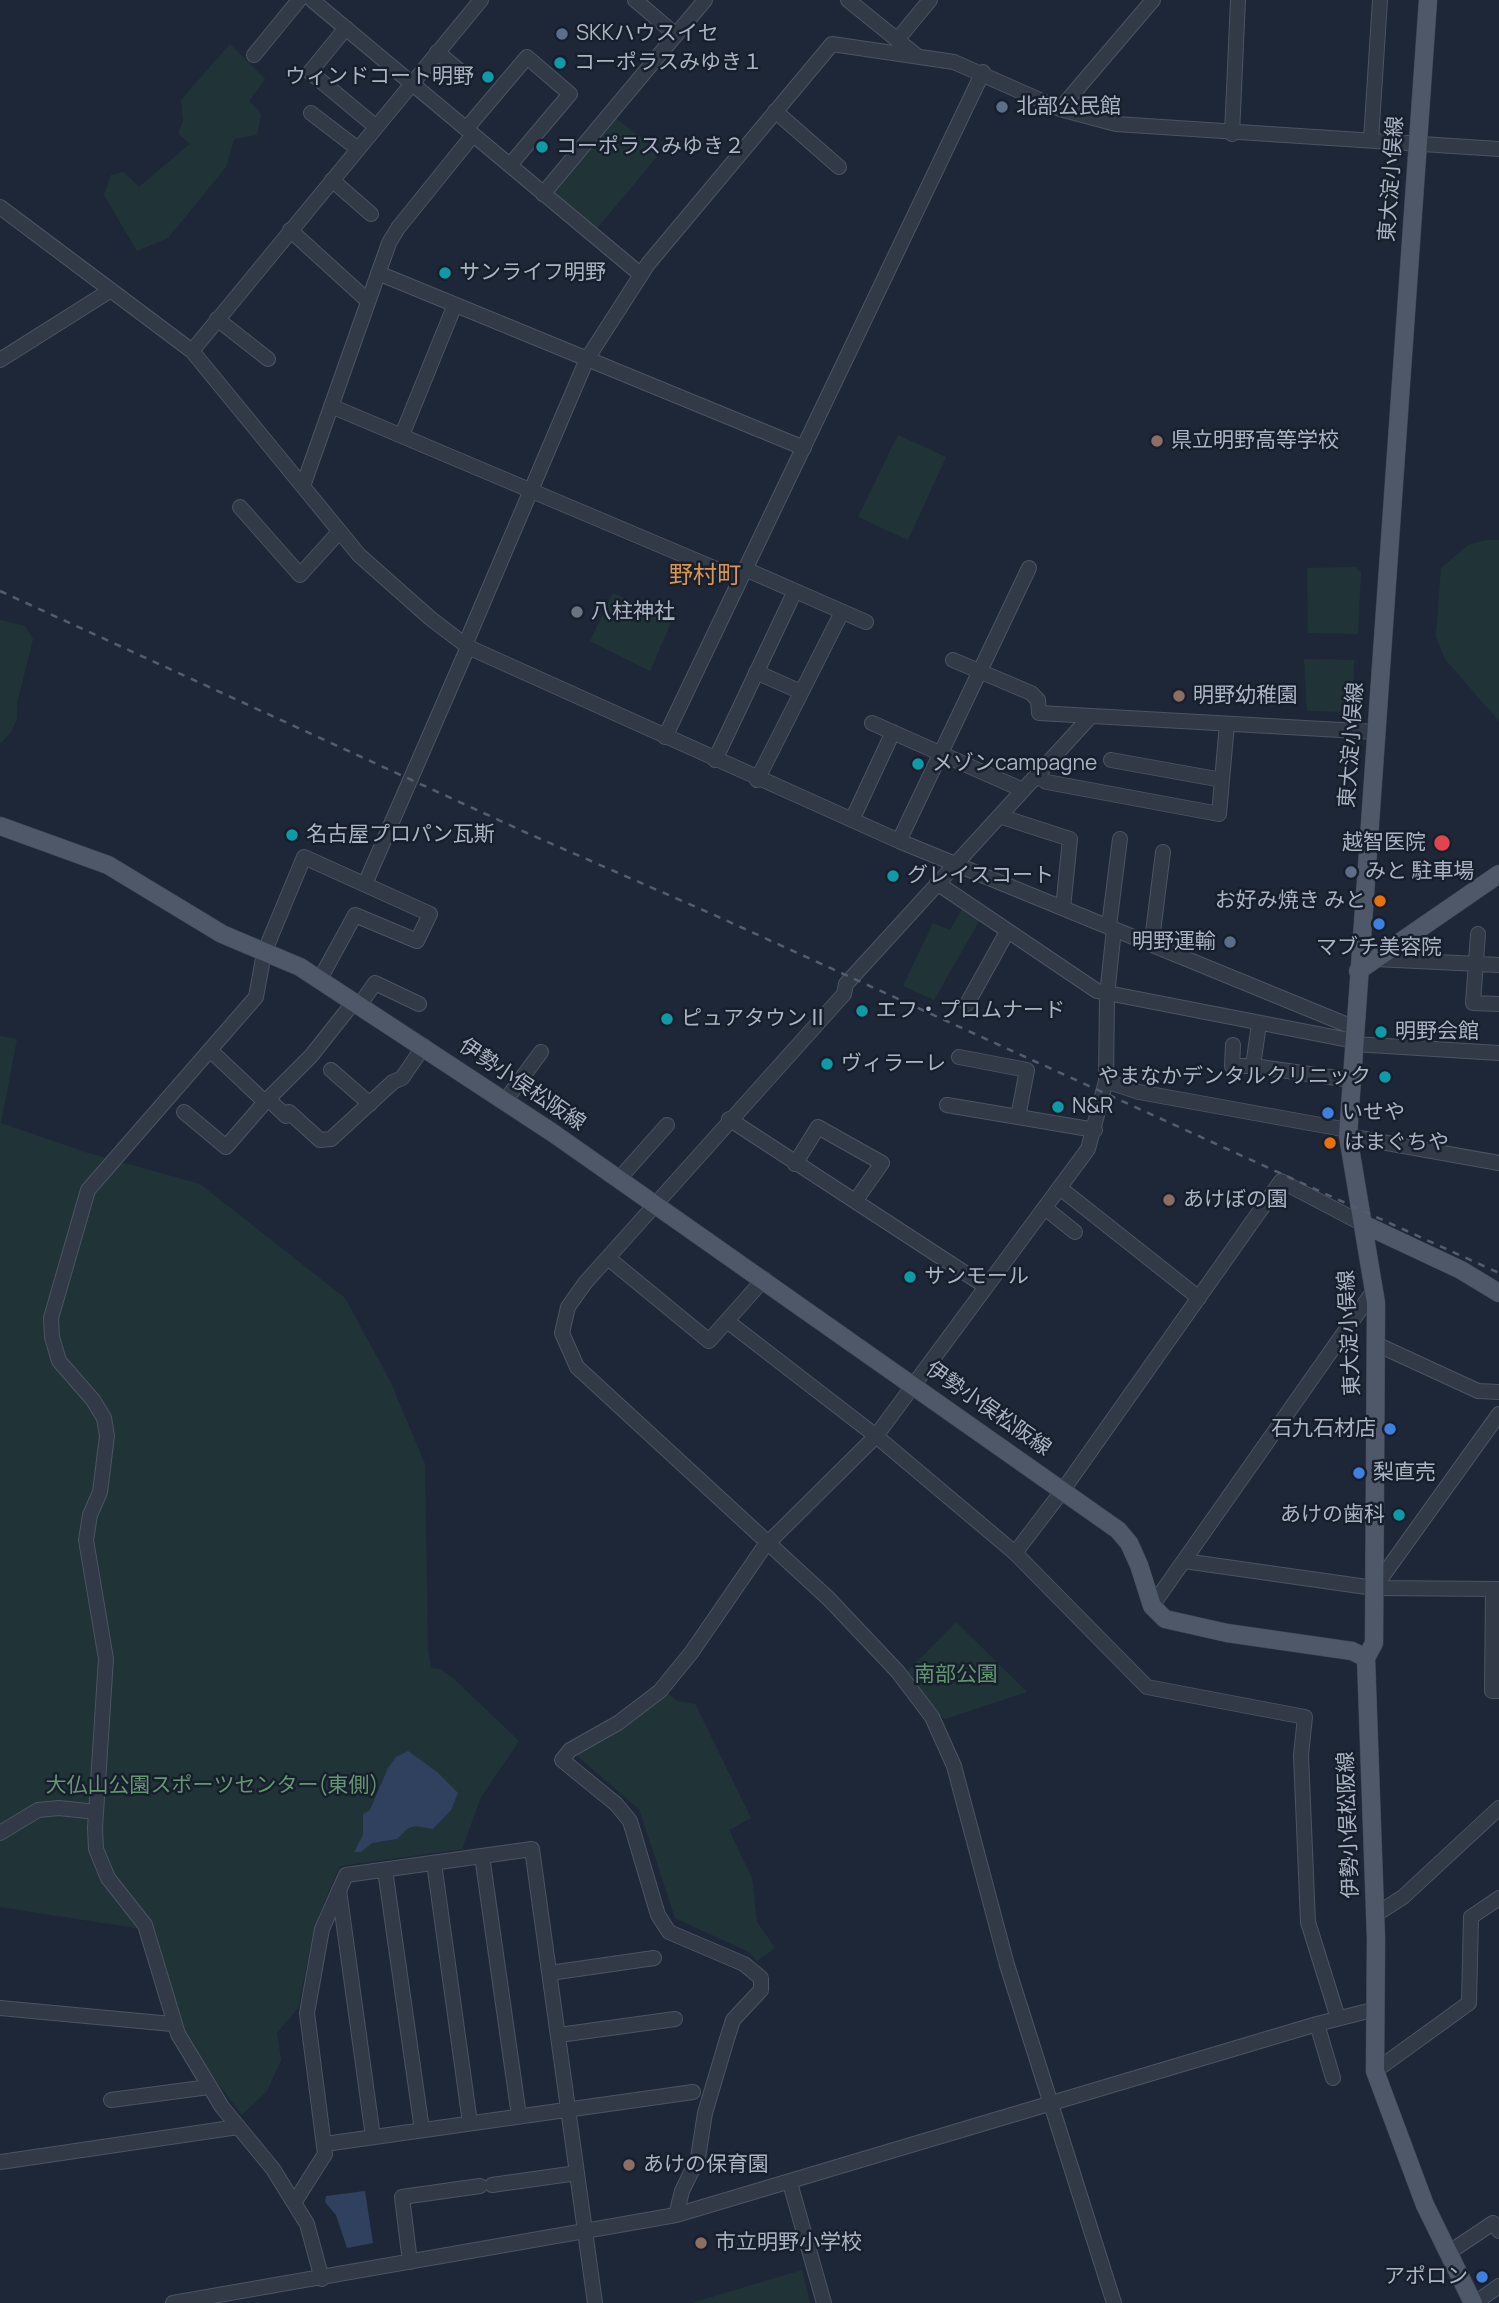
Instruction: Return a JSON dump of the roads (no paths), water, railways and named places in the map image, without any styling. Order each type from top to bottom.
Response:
[{"type":"main road","name":"東大淀小俣線","points":[[1366,1658],[1374,1643],[1377,1344],[1374,1290],[1348,1133],[1428,0]]},
{"type":"main road","name":"伊勢小俣松阪線","points":[[0,826],[108,865],[222,934],[300,967],[424,1046],[764,1279],[1118,1530],[1129,1543],[1152,1606]]},
{"type":"main road","points":[[1358,971],[1499,874]]},
{"type":"main road","points":[[1363,1224],[1499,1293]]},
{"type":"main road","points":[[1152,1606],[1165,1619],[1175,1623],[1352,1651],[1366,1658]]},
{"type":"main road","name":"伊勢小俣松阪線","points":[[1366,1658],[1375,1915],[1375,2071],[1424,2204],[1474,2303]]},
{"type":"street","points":[[254,55],[299,0]]},
{"type":"street","points":[[312,0],[640,274]]},
{"type":"street","points":[[192,351],[481,0]]},
{"type":"street","points":[[635,0],[676,35]]},
{"type":"street","points":[[543,194],[705,0]]},
{"type":"street","points":[[848,0],[917,56]]},
{"type":"street","points":[[897,40],[930,0]]},
{"type":"street","points":[[1060,109],[1153,0]]},
{"type":"street","points":[[1232,134],[1238,0]]},
{"type":"street","points":[[1371,140],[1380,0]]},
{"type":"street","points":[[346,28],[310,72],[375,126]]},
{"type":"street","points":[[365,884],[587,359],[640,274],[832,44],[954,62],[983,72],[1060,109],[1116,124],[1232,134],[1418,142],[1499,149]]},
{"type":"street","points":[[437,52],[460,72]]},
{"type":"street","points":[[303,486],[378,273],[398,228],[527,57],[570,93],[510,165]]},
{"type":"street","points":[[665,737],[983,72]]},
{"type":"street","points":[[775,111],[839,167]]},
{"type":"street","points":[[311,113],[358,149]]},
{"type":"street","points":[[332,180],[371,214]]},
{"type":"street","points":[[0,207],[192,351],[303,486],[338,533],[377,572],[466,646],[757,780],[1147,943],[1354,1038]]},
{"type":"street","points":[[290,230],[368,301]]},
{"type":"street","points":[[378,273],[454,307],[804,448]]},
{"type":"street","points":[[0,360],[111,290]]},
{"type":"street","points":[[402,435],[454,307]]},
{"type":"street","points":[[217,319],[268,359]]},
{"type":"street","points":[[331,406],[532,491],[743,574],[796,591],[866,622]]},
{"type":"street","points":[[240,507],[300,575],[338,533]]},
{"type":"street","points":[[899,841],[1029,568]]},
{"type":"street","points":[[715,760],[796,591]]},
{"type":"street","points":[[757,780],[842,612]]},
{"type":"street","points":[[953,660],[1031,693],[1038,700],[1039,713],[1376,732]]},
{"type":"street","points":[[756,672],[801,692]]},
{"type":"street","points":[[1090,717],[846,984],[845,994],[729,1119],[608,1258],[573,1299],[564,1317],[562,1333],[572,1359],[587,1377],[769,1541],[877,1648],[912,1689],[937,1725],[954,1766],[990,1906],[1114,2303]]},
{"type":"street","points":[[872,723],[1023,790]]},
{"type":"street","points":[[1036,776],[1047,782],[1219,814],[1227,724]]},
{"type":"street","points":[[852,820],[893,732]]},
{"type":"street","points":[[1111,760],[1222,780]]},
{"type":"street","points":[[999,816],[1070,839],[1063,908]]},
{"type":"street","points":[[676,2215],[682,2191],[698,2158],[705,2113],[733,2020],[761,1990],[761,1978],[744,1964],[669,1932],[658,1915],[630,1821],[617,1804],[562,1760],[570,1750],[618,1723],[660,1690],[691,1653],[769,1541],[876,1436],[1091,1144],[1106,1082],[1107,995],[1120,839]]},
{"type":"street","points":[[1147,943],[1153,932],[1163,852]]},
{"type":"street","points":[[320,979],[355,915],[417,941],[430,914],[304,857],[264,953],[256,997],[88,1190],[51,1318],[52,1337],[59,1361],[100,1410],[107,1436],[100,1492],[90,1515],[86,1540],[104,1639],[106,1669],[94,1832],[101,1865],[145,1925],[158,1962],[173,2024],[209,2087],[265,2158],[311,2231],[322,2279]]},
{"type":"street","points":[[937,883],[1007,932],[1107,995],[1259,1024],[1354,1038],[1499,1053]]},
{"type":"street","points":[[967,1004],[1007,932]]},
{"type":"street","points":[[1479,934],[1473,1003],[1499,1004]]},
{"type":"street","points":[[1377,959],[1499,965]]},
{"type":"street","points":[[184,1112],[226,1147],[375,984],[419,1004]]},
{"type":"street","points":[[1253,1066],[1259,1024]]},
{"type":"street","points":[[1233,1045],[1232,1066],[1253,1066],[1351,1080]]},
{"type":"street","points":[[210,1050],[267,1100],[286,1115],[289,1112],[320,1140],[331,1139],[393,1082],[402,1078],[424,1046]]},
{"type":"street","points":[[505,1101],[541,1052]]},
{"type":"street","points":[[959,1057],[1027,1070],[1018,1117]]},
{"type":"street","points":[[331,1070],[370,1104]]},
{"type":"street","points":[[1106,1082],[1139,1092],[1499,1163]]},
{"type":"street","points":[[947,1105],[1095,1130]]},
{"type":"street","points":[[729,1119],[985,1286]]},
{"type":"street","points":[[618,1180],[667,1125]]},
{"type":"street","points":[[795,1164],[818,1127],[882,1163],[856,1200]]},
{"type":"street","points":[[1014,1553],[1063,1490],[1281,1181],[1363,1224]]},
{"type":"street","points":[[1060,1188],[1199,1298]]},
{"type":"street","points":[[1045,1208],[1074,1232]]},
{"type":"street","points":[[608,1258],[709,1341],[764,1279]]},
{"type":"street","points":[[1152,1606],[1374,1290]]},
{"type":"street","points":[[727,1321],[876,1436],[1014,1553],[1147,1687],[1305,1717],[1301,1755],[1308,1922],[1338,2018]]},
{"type":"street","points":[[1377,1344],[1478,1391],[1499,1392]]},
{"type":"street","points":[[1374,1588],[1499,1414]]},
{"type":"street","points":[[1184,1561],[1374,1588],[1496,1589],[1492,1691],[1499,1691]]},
{"type":"street","points":[[0,1833],[38,1810],[59,1808],[96,1812]]},
{"type":"street","points":[[1375,1915],[1403,1898],[1499,1808]]},
{"type":"street","points":[[294,2203],[325,2154],[307,2013],[318,1942],[346,1875],[532,1849],[595,2303]]},
{"type":"street","points":[[482,1856],[519,2116]]},
{"type":"street","points":[[434,1863],[470,2123]]},
{"type":"street","points":[[386,1870],[422,2130]]},
{"type":"street","points":[[338,1889],[373,2137]]},
{"type":"street","points":[[1375,2071],[1469,2003],[1471,1917],[1499,1898]]},
{"type":"street","points":[[550,1973],[654,1958]]},
{"type":"street","points":[[0,2008],[173,2024]]},
{"type":"street","points":[[173,2303],[676,2215],[1317,2024],[1376,2009]]},
{"type":"street","points":[[559,2035],[676,2019]]},
{"type":"street","points":[[1317,2024],[1333,2078]]},
{"type":"street","points":[[111,2100],[209,2087]]},
{"type":"street","points":[[325,2144],[693,2092]]},
{"type":"street","points":[[0,2162],[238,2127]]},
{"type":"street","points":[[410,2262],[402,2197],[577,2173]]},
{"type":"street","points":[[790,2183],[824,2303]]},
{"type":"street","points":[[1448,2253],[1493,2223],[1499,2231]]},
{"type":"street","points":[[1474,2303],[1499,2286]]},
{"type":"water","points":[[408,1751],[437,1772],[458,1793],[451,1810],[433,1829],[415,1826],[407,1829],[397,1839],[372,1843],[361,1852],[354,1852],[363,1835],[363,1814],[370,1810],[388,1768],[396,1757]]},
{"type":"water","points":[[365,2191],[373,2243],[347,2248],[336,2215],[325,2202],[326,2196]]},
{"type":"railway","points":[[0,591],[1499,1273]]},
{"type":"place","name":"SKKハウスイセ","points":[[562,34]]},
{"type":"place","name":"コーポラスみゆき１","points":[[560,63]]},
{"type":"place","name":"ウィンドコート明野","points":[[488,77]]},
{"type":"place","name":"北部公民館","points":[[1002,107]]},
{"type":"place","name":"コーポラスみゆき２","points":[[542,147]]},
{"type":"place","name":"サンライフ明野","points":[[445,273]]},
{"type":"place","name":"県立明野高等学校","points":[[1157,441]]},
{"type":"place","name":"八柱神社","points":[[577,612]]},
{"type":"place","name":"明野幼稚園","points":[[1179,696]]},
{"type":"place","name":"メゾンcampagne","points":[[918,764]]},
{"type":"place","name":"名古屋プロパン瓦斯","points":[[292,835]]},
{"type":"place","name":"越智医院","points":[[1442,843]]},
{"type":"place","name":"みと 駐車場","points":[[1351,872]]},
{"type":"place","name":"グレイスコート","points":[[893,876]]},
{"type":"place","name":"お好み焼き みと","points":[[1380,901]]},
{"type":"place","name":"マブチ美容院","points":[[1379,924]]},
{"type":"place","name":"明野運輸","points":[[1230,942]]},
{"type":"place","name":"エフ・プロムナード","points":[[862,1011]]},
{"type":"place","name":"ピュアタウンⅡ","points":[[667,1019]]},
{"type":"place","name":"明野会館","points":[[1381,1032]]},
{"type":"place","name":"ヴィラーレ","points":[[827,1064]]},
{"type":"place","name":"やまなかデンタルクリニック","points":[[1385,1077]]},
{"type":"place","name":"N&R","points":[[1058,1107]]},
{"type":"place","name":"いせや","points":[[1328,1113]]},
{"type":"place","name":"はまぐちや","points":[[1330,1143]]},
{"type":"place","name":"あけぼの園","points":[[1169,1200]]},
{"type":"place","name":"サンモール","points":[[910,1277]]},
{"type":"place","name":"石九石材店","points":[[1390,1429]]},
{"type":"place","name":"梨直売","points":[[1359,1473]]},
{"type":"place","name":"あけの歯科","points":[[1399,1515]]},
{"type":"place","name":"あけの保育園","points":[[629,2165]]},
{"type":"place","name":"市立明野小学校","points":[[701,2243]]},
{"type":"place","name":"アポロン","points":[[1482,2277]]},
{"type":"district","name":"野村町","points":[[705,576]]},
{"type":"park label","name":"南部公園","points":[[956,1675]]},
{"type":"park label","name":"大仏山公園スポーツセンター(東側)","points":[[212,1786]]}]
